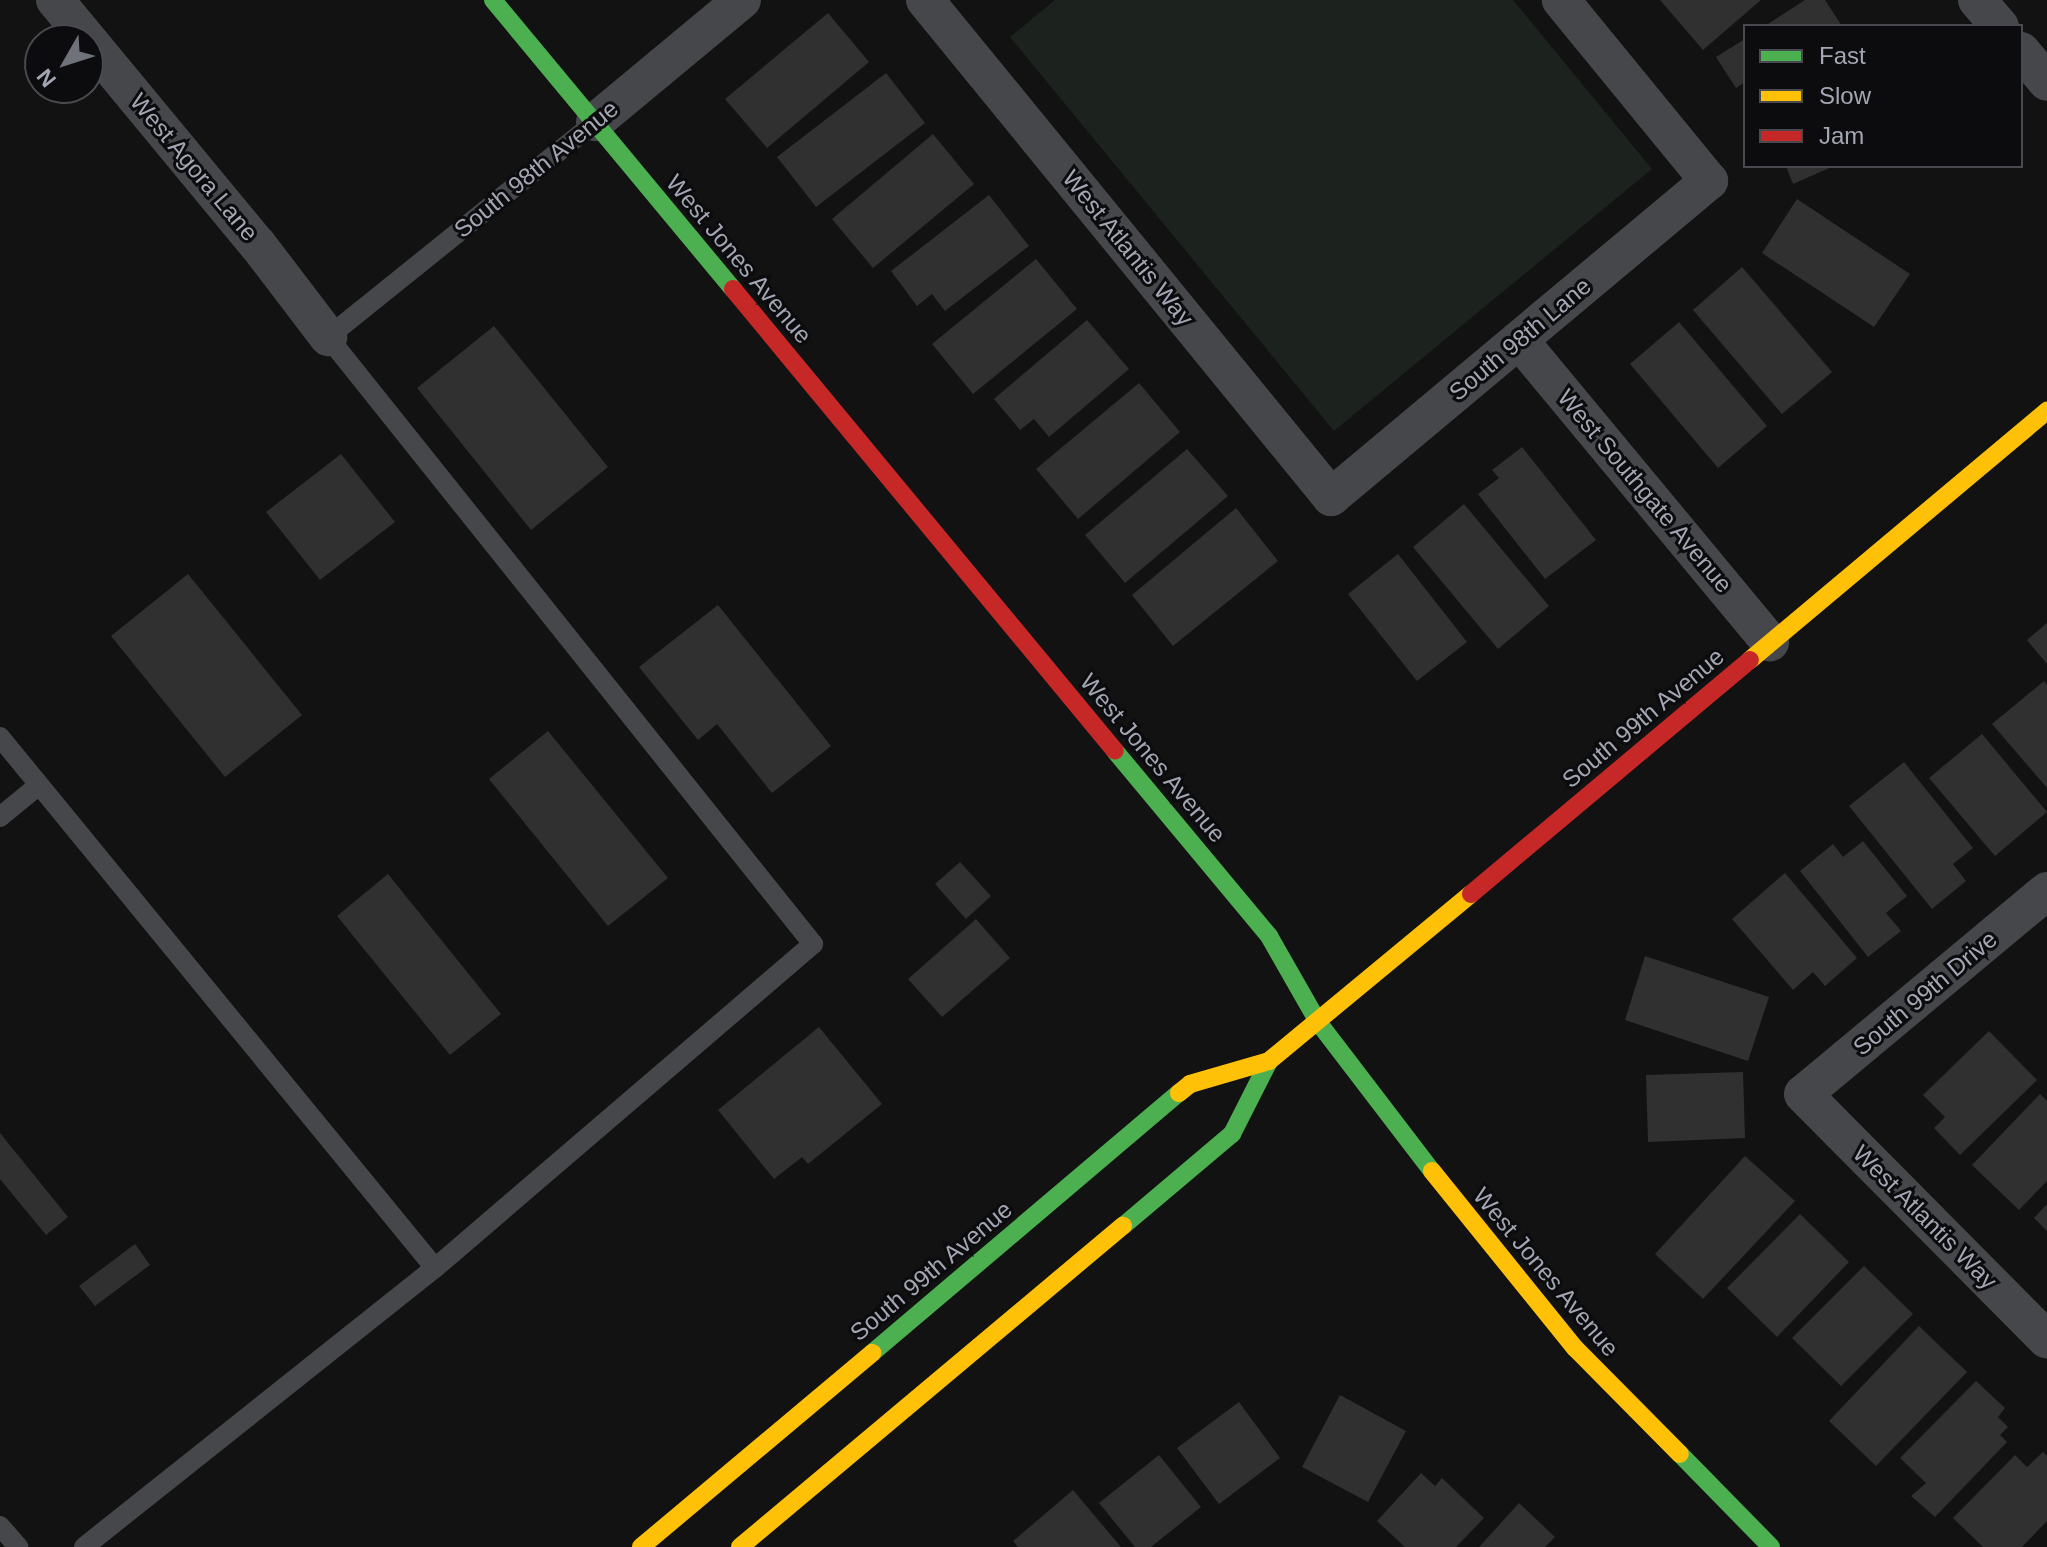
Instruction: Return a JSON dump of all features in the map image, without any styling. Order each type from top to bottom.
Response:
[{"type":"main road","name":"West Jones Avenue","points":[[493,0],[1269,936],[1318,1022],[1376,1102],[1575,1348],[1771,1547]]},
{"type":"main road","name":"South 99th Avenue","points":[[641,1547],[1190,1084],[1269,1061],[1318,1022],[2047,411]]},
{"type":"main road","name":"South 99th Avenue","points":[[740,1547],[1232,1134],[1269,1061]]},
{"type":"street","name":"West Agora Lane","points":[[55,0],[258,245],[328,337]]},
{"type":"street","name":"South 98th Avenue","points":[[595,122],[742,0]]},
{"type":"street","name":"West Atlantis Way","points":[[925,0],[1331,497]]},
{"type":"street","name":"South 98th Lane","points":[[1331,497],[1709,181],[1561,0]]},
{"type":"street","points":[[1977,0],[1998,24]]},
{"type":"street","points":[[2023,53],[2047,82]]},
{"type":"street","name":"West Southgate Avenue","points":[[1519,340],[1770,642]]},
{"type":"street","name":"South 99th Drive","points":[[1803,1094],[2047,891]]},
{"type":"street","name":"West Atlantis Way","points":[[1803,1094],[2047,1340]]},
{"type":"lane","name":"South 98th Avenue","points":[[328,337],[595,122]]},
{"type":"lane","points":[[84,1547],[435,1268],[813,944],[328,337]]},
{"type":"lane","points":[[0,737],[435,1268]]},
{"type":"lane","points":[[0,817],[39,785]]},
{"type":"lane","points":[[0,1526],[18,1547]]},
{"type":"shaded area","points":[[1055,0],[1513,0],[1652,169],[1334,431],[1010,37]]},
{"type":"building","points":[[1660,0],[1761,0],[1703,50]]},
{"type":"building","points":[[1805,0],[1825,0],[1841,24],[1768,24]]},
{"type":"building","points":[[828,13],[869,62],[767,148],[725,99]]},
{"type":"building","points":[[1743,40],[1743,83],[1736,88],[1716,57]]},
{"type":"building","points":[[886,73],[925,123],[816,207],[777,157]]},
{"type":"building","points":[[933,134],[974,184],[873,268],[832,219]]},
{"type":"building","points":[[1787,168],[1829,168],[1793,184]]},
{"type":"building","points":[[989,195],[1029,246],[945,311],[932,294],[917,306],[891,271]]},
{"type":"building","points":[[1797,199],[1910,274],[1874,327],[1762,253]]},
{"type":"building","points":[[1036,259],[1077,309],[973,394],[932,344]]},
{"type":"building","points":[[1742,267],[1832,372],[1782,414],[1693,310]]},
{"type":"building","points":[[1087,320],[1129,369],[1049,437],[1034,419],[1020,430],[994,399]]},
{"type":"building","points":[[1679,322],[1767,426],[1718,468],[1630,364]]},
{"type":"building","points":[[494,326],[608,467],[531,530],[417,388]]},
{"type":"building","points":[[1139,383],[1180,432],[1078,519],[1036,469]]},
{"type":"building","points":[[1522,447],[1596,540],[1545,579],[1478,494],[1499,478],[1492,470]]},
{"type":"building","points":[[1187,449],[1228,496],[1125,583],[1085,535]]},
{"type":"building","points":[[341,454],[395,522],[320,580],[266,512]]},
{"type":"building","points":[[1464,504],[1549,606],[1498,649],[1413,547]]},
{"type":"building","points":[[1236,508],[1278,561],[1173,646],[1132,595]]},
{"type":"building","points":[[1398,554],[1467,642],[1417,681],[1348,594]]},
{"type":"building","points":[[188,574],[302,715],[225,777],[111,636]]},
{"type":"building","points":[[718,605],[831,746],[772,793],[717,724],[698,740],[639,667]]},
{"type":"building","points":[[2047,623],[2047,664],[2027,640]]},
{"type":"building","points":[[2044,681],[2047,685],[2047,788],[1992,724]]},
{"type":"building","points":[[548,731],[668,878],[608,926],[489,779]]},
{"type":"building","points":[[1982,734],[2047,812],[1995,856],[1929,778]]},
{"type":"building","points":[[1904,762],[1973,848],[1953,864],[1966,881],[1932,909],[1849,806]]},
{"type":"building","points":[[1863,841],[1907,896],[1886,913],[1901,931],[1868,957],[1800,871],[1833,844],[1843,857]]},
{"type":"building","points":[[960,862],[991,896],[966,919],[935,884]]},
{"type":"building","points":[[1785,873],[1857,958],[1825,986],[1813,972],[1793,990],[1732,919]]},
{"type":"building","points":[[388,874],[501,1014],[450,1055],[337,916]]},
{"type":"building","points":[[976,919],[1010,958],[942,1017],[908,979]]},
{"type":"building","points":[[1645,956],[1769,997],[1748,1061],[1625,1020]]},
{"type":"building","points":[[819,1027],[882,1104],[808,1164],[802,1157],[774,1179],[718,1110]]},
{"type":"building","points":[[1989,1031],[2037,1080],[1960,1155],[1934,1128],[1945,1117],[1923,1095]]},
{"type":"building","points":[[1743,1072],[1745,1138],[1648,1142],[1646,1075]]},
{"type":"building","points":[[2040,1094],[2047,1101],[2047,1181],[2019,1210],[1972,1165]]},
{"type":"building","points":[[0,1133],[68,1217],[46,1235],[0,1179]]},
{"type":"building","points":[[1745,1156],[1795,1201],[1703,1299],[1655,1254]]},
{"type":"building","points":[[2047,1204],[2047,1231],[2034,1218]]},
{"type":"building","points":[[1800,1214],[1849,1262],[1777,1337],[1727,1288]]},
{"type":"building","points":[[135,1244],[150,1265],[95,1306],[79,1286]]},
{"type":"building","points":[[1864,1266],[1913,1314],[1841,1386],[1792,1338]]},
{"type":"building","points":[[1919,1326],[1967,1372],[1876,1466],[1829,1421]]},
{"type":"building","points":[[1976,1381],[2005,1408],[1998,1417],[2008,1427],[2000,1435],[2007,1442],[1935,1517],[1911,1496],[1926,1483],[1900,1458]]},
{"type":"building","points":[[1340,1395],[1406,1431],[1368,1502],[1302,1467]]},
{"type":"building","points":[[1239,1402],[1280,1458],[1219,1504],[1177,1448]]},
{"type":"building","points":[[2043,1452],[2047,1456],[2047,1521],[2022,1547],[1983,1547],[1953,1518],[2015,1455],[2027,1467]]},
{"type":"building","points":[[1159,1455],[1201,1507],[1151,1547],[1135,1547],[1099,1503]]},
{"type":"building","points":[[1421,1473],[1435,1486],[1442,1478],[1484,1518],[1456,1547],[1405,1547],[1377,1521]]},
{"type":"building","points":[[1073,1490],[1121,1547],[1018,1547],[1013,1541]]},
{"type":"building","points":[[1519,1503],[1555,1537],[1545,1547],[1479,1547]]},
{"type":"traffic: fast","points":[[493,0],[733,289]]},
{"type":"traffic: fast","points":[[1115,751],[1269,936],[1318,1022],[1432,1171]]},
{"type":"traffic: fast","points":[[1123,1226],[1232,1134],[1269,1061]]},
{"type":"traffic: fast","points":[[872,1353],[1179,1093]]},
{"type":"traffic: fast","points":[[1680,1454],[1771,1547]]},
{"type":"traffic: slow","points":[[1750,660],[2047,411]]},
{"type":"traffic: slow","points":[[1179,1093],[1190,1084],[1269,1061],[1471,894]]},
{"type":"traffic: slow","points":[[1432,1171],[1575,1348],[1680,1454]]},
{"type":"traffic: slow","points":[[740,1547],[1123,1226]]},
{"type":"traffic: slow","points":[[641,1547],[872,1353]]},
{"type":"traffic: jam","points":[[733,289],[1115,751]]},
{"type":"traffic: jam","points":[[1471,894],[1750,660]]}]
